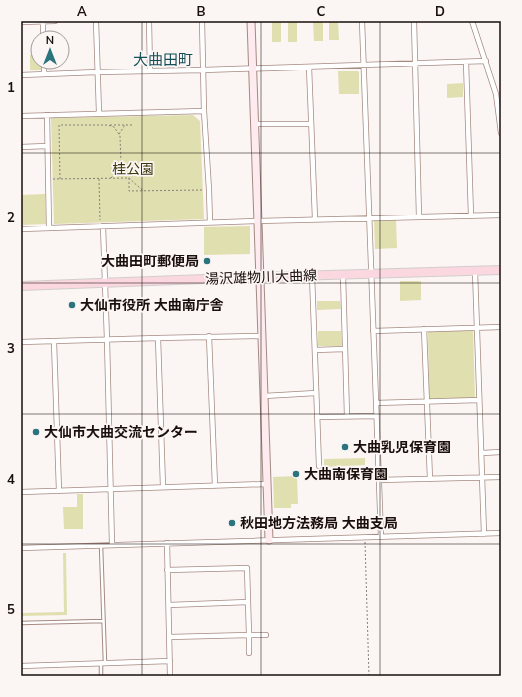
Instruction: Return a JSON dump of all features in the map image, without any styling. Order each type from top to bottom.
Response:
[{"type":"main road","name":"湯沢雄物川大曲線","points":[[21,286],[312,275],[501,270]]},
{"type":"street","points":[[21,22],[55,21]]},
{"type":"street","points":[[96,21],[99,113]]},
{"type":"street","points":[[149,21],[150,71]]},
{"type":"street","points":[[202,21],[204,111],[210,222]]},
{"type":"street","points":[[251,21],[269,540]]},
{"type":"street","points":[[362,21],[381,537]]},
{"type":"street","points":[[414,21],[419,217]]},
{"type":"street","points":[[472,21],[496,94],[500,115],[501,133]]},
{"type":"street","points":[[21,75],[486,61]]},
{"type":"street","points":[[466,62],[471,216]]},
{"type":"street","points":[[309,67],[315,220]]},
{"type":"street","points":[[21,116],[204,111]]},
{"type":"street","points":[[47,115],[49,228]]},
{"type":"street","points":[[254,124],[311,124]]},
{"type":"street","points":[[21,147],[47,146]]},
{"type":"street","points":[[21,229],[210,222],[501,215]]},
{"type":"street","points":[[102,226],[106,283],[112,545]]},
{"type":"street","points":[[475,271],[484,534]]},
{"type":"street","points":[[343,274],[347,416]]},
{"type":"street","points":[[312,275],[319,466]]},
{"type":"street","points":[[373,331],[501,327]]},
{"type":"street","points":[[424,329],[430,479]]},
{"type":"street","points":[[21,342],[208,336],[262,336]]},
{"type":"street","points":[[208,336],[216,486]]},
{"type":"street","points":[[158,338],[163,488]]},
{"type":"street","points":[[54,342],[59,491]]},
{"type":"street","points":[[315,350],[345,349]]},
{"type":"street","points":[[264,396],[316,393]]},
{"type":"street","points":[[376,403],[479,400]]},
{"type":"street","points":[[317,417],[376,416]]},
{"type":"street","points":[[482,453],[501,452]]},
{"type":"street","points":[[379,480],[501,477]]},
{"type":"street","points":[[21,492],[267,484]]},
{"type":"street","points":[[21,548],[501,533]]},
{"type":"street","points":[[167,543],[170,676]]},
{"type":"street","points":[[167,570],[247,568],[249,653]]},
{"type":"street","points":[[169,605],[248,602]]},
{"type":"street","points":[[169,637],[266,635]]},
{"type":"street","points":[[21,666],[170,661]]},
{"type":"lane","points":[[101,545],[103,622],[103,663],[101,676]]},
{"type":"lane","points":[[21,623],[103,622]]},
{"type":"path","points":[[108,124],[114,127],[120,136],[121,166],[129,178],[144,191]]},
{"type":"path","points":[[60,179],[59,126],[108,124],[132,125]]},
{"type":"path","points":[[119,134],[126,125]]},
{"type":"path","points":[[111,178],[121,166]]},
{"type":"path","points":[[99,178],[102,226]]},
{"type":"path","points":[[129,178],[129,191],[209,190]]},
{"type":"path","points":[[48,180],[129,178]]},
{"type":"path","points":[[365,537],[369,676]]},
{"type":"green space","points":[[272,21],[281,21],[281,42],[272,42]]},
{"type":"green space","points":[[288,21],[297,21],[297,42],[288,42]]},
{"type":"green space","points":[[313,21],[323,21],[323,41],[314,41]]},
{"type":"green space","points":[[329,21],[338,21],[339,40],[329,40]]},
{"type":"green space","points":[[338,71],[358,71],[359,94],[339,94]]},
{"type":"green space","points":[[463,83],[463,97],[447,98],[447,84]]},
{"type":"green space","name":"桂公園","points":[[193,115],[200,121],[204,219],[54,224],[51,118]]},
{"type":"green space","points":[[45,194],[46,224],[21,225],[21,195]]},
{"type":"green space","points":[[396,220],[397,248],[375,249],[374,221]]},
{"type":"green space","points":[[250,226],[250,254],[204,255],[204,227]]},
{"type":"green space","points":[[400,281],[421,281],[421,300],[400,301]]},
{"type":"green space","points":[[317,301],[340,301],[341,309],[317,310]]},
{"type":"green space","points":[[473,330],[475,398],[429,399],[428,331]]},
{"type":"green space","points":[[318,331],[341,331],[342,345],[318,346]]},
{"type":"green space","points":[[365,458],[365,465],[324,467],[324,459]]},
{"type":"green space","points":[[297,476],[298,504],[291,504],[291,508],[274,508],[273,477]]},
{"type":"green space","points":[[77,494],[83,494],[83,529],[64,529],[63,507],[77,507]]},
{"type":"green space","points":[[63,553],[66,553],[67,615],[21,616],[21,613],[64,612]]},
{"type":"place","name":"大曲田町郵便局","points":[[207,261]]},
{"type":"place","name":"大仙市役所 大曲南庁舎","points":[[72,305]]},
{"type":"place","name":"大仙市大曲交流センター","points":[[36,432]]},
{"type":"place","name":"大曲乳児保育園","points":[[345,447]]},
{"type":"place","name":"大曲南保育園","points":[[296,474]]},
{"type":"place","name":"秋田地方法務局 大曲支局","points":[[232,523]]},
{"type":"district","name":"大曲田町","points":[[163,60]]}]
